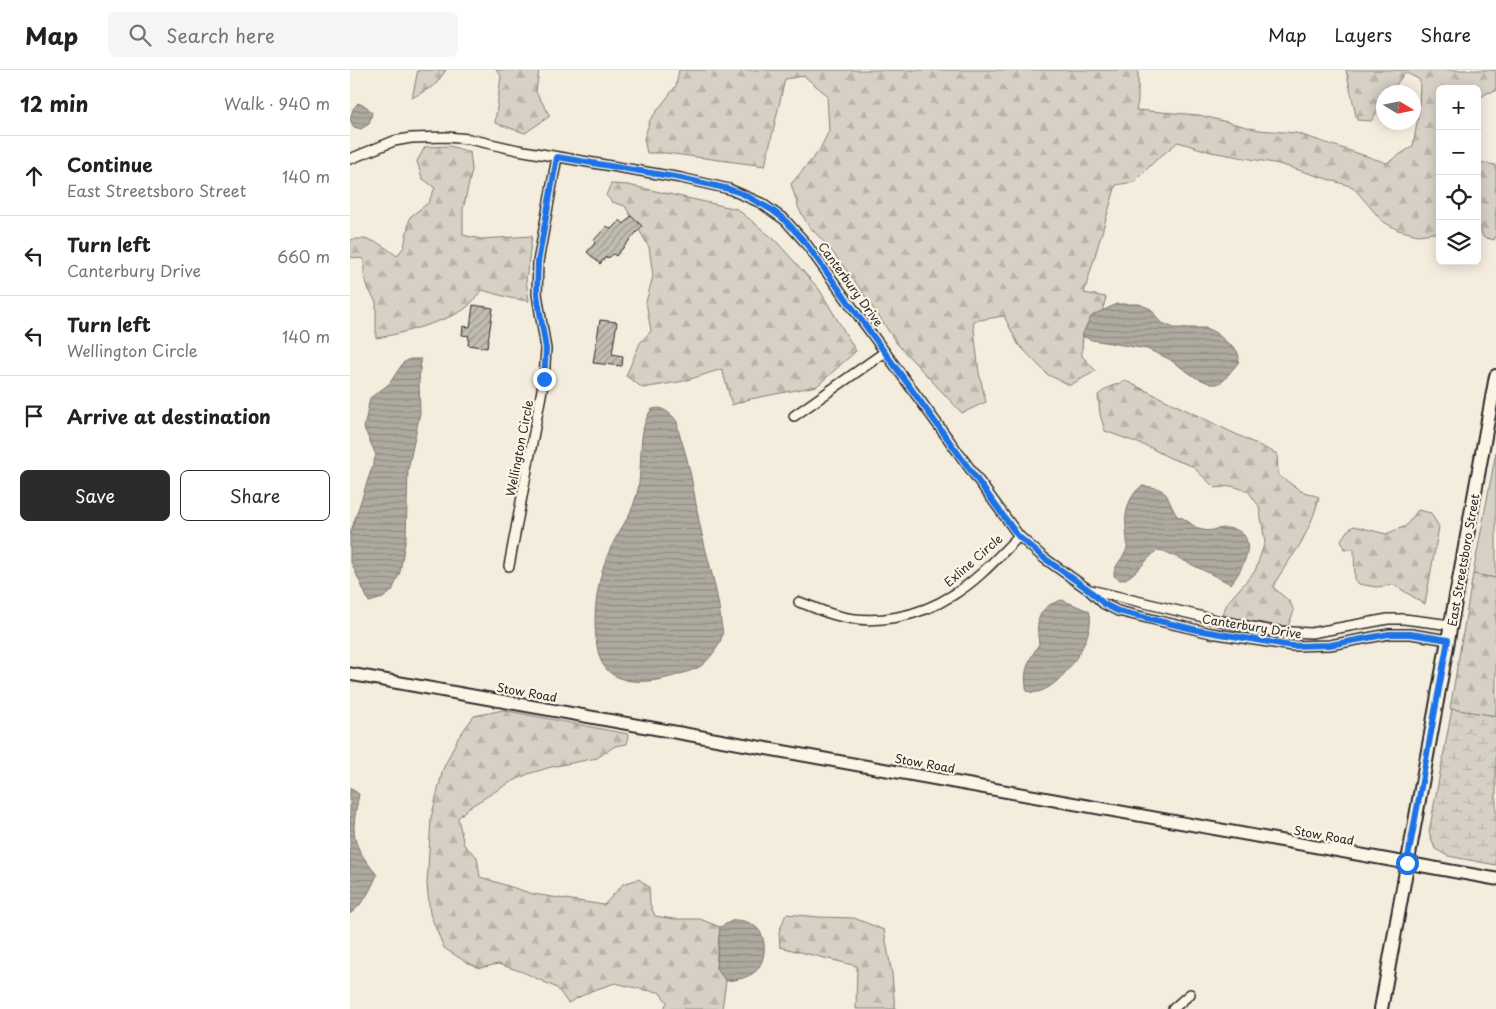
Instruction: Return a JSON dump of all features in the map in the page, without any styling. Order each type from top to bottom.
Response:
[{"type":"main road","name":"East Streetsboro Street","points":[[1381,1009],[1496,376]]},
{"type":"street","name":"Canterbury Drive","points":[[350,159],[373,148],[411,138],[430,137],[469,140],[681,178],[729,189],[761,203],[785,220],[795,230],[1018,536],[1110,608],[1211,632],[1280,644],[1312,647],[1389,634],[1411,634],[1448,640]]},
{"type":"street","name":"Wellington Circle","points":[[509,566],[544,379],[546,349],[537,294],[537,278],[538,262],[557,157]]},
{"type":"street","points":[[794,416],[885,352]]},
{"type":"street","name":"Exline Circle","points":[[799,602],[835,615],[875,620],[922,611],[953,596],[990,565],[1018,536]]},
{"type":"street","name":"Canterbury Drive","points":[[1089,590],[1214,620],[1282,632],[1311,633],[1388,619],[1404,618],[1451,625]]},
{"type":"street","points":[[1151,619],[1155,606]]},
{"type":"street","points":[[1211,632],[1214,620]]},
{"type":"street","points":[[1280,644],[1282,632]]},
{"type":"street","name":"Stow Road","points":[[350,674],[1496,879]]},
{"type":"street","points":[[1173,1009],[1190,994]]},
{"type":"green space","points":[[418,70],[446,70],[435,85],[412,98]]},
{"type":"green space","points":[[496,70],[539,70],[536,92],[550,116],[525,133],[495,123],[501,76]]},
{"type":"green space","points":[[679,70],[1138,70],[1138,101],[1136,110],[1199,115],[1259,130],[1296,133],[1387,163],[1413,146],[1416,130],[1421,130],[1420,80],[1405,72],[1396,85],[1376,85],[1376,114],[1371,121],[1357,120],[1346,70],[1496,71],[1496,91],[1487,93],[1481,97],[1481,85],[1436,85],[1436,233],[1418,235],[1398,230],[1382,221],[1353,187],[1279,164],[1211,152],[1178,142],[1134,182],[1116,185],[1084,293],[1106,297],[1102,312],[1087,324],[1082,343],[1082,356],[1096,371],[1070,385],[1048,375],[1018,344],[1004,316],[973,321],[979,373],[986,402],[962,413],[898,345],[859,287],[828,246],[808,225],[799,209],[791,184],[819,151],[829,131],[827,95],[804,76],[785,79],[765,166],[666,153],[647,153],[644,139],[650,120],[676,86]]},
{"type":"green space","points":[[450,146],[470,152],[472,170],[463,209],[463,235],[481,239],[532,236],[526,280],[529,301],[482,290],[466,308],[449,317],[409,331],[376,338],[376,302],[369,290],[364,275],[364,259],[350,257],[350,240],[370,240],[397,256],[404,247],[410,217],[428,203],[435,188],[422,178],[417,161],[425,147]]},
{"type":"green space","points":[[1481,163],[1496,165],[1496,236],[1494,240],[1483,237],[1481,231]]},
{"type":"green space","points":[[611,184],[628,185],[737,209],[775,240],[819,289],[856,351],[817,386],[750,399],[732,405],[722,369],[684,381],[643,388],[626,376],[640,343],[651,331],[646,302],[653,276],[649,247],[625,206],[612,202],[606,195]]},
{"type":"green space","points":[[1126,381],[1277,454],[1278,475],[1301,491],[1319,497],[1305,536],[1273,587],[1290,602],[1294,611],[1288,626],[1266,624],[1222,615],[1228,602],[1255,571],[1265,542],[1259,506],[1248,491],[1232,486],[1215,488],[1192,466],[1170,458],[1149,447],[1105,431],[1100,414],[1098,395],[1109,387]]},
{"type":"green space","points":[[1496,452],[1496,578],[1473,574]]},
{"type":"green space","points":[[1418,510],[1431,513],[1439,527],[1425,604],[1394,585],[1376,587],[1359,584],[1355,579],[1354,549],[1344,549],[1341,540],[1347,531],[1354,526],[1386,534],[1406,526]]},
{"type":"green space","points":[[1473,574],[1496,578],[1496,716],[1450,709]]},
{"type":"green space","points":[[1452,709],[1496,716],[1496,865],[1448,856],[1435,849],[1429,832]]},
{"type":"green space","points":[[503,710],[628,734],[627,744],[615,746],[597,758],[551,767],[528,774],[509,783],[468,808],[458,818],[464,845],[477,857],[480,877],[533,894],[604,905],[623,884],[639,879],[649,887],[650,904],[655,916],[674,919],[700,919],[720,927],[716,968],[726,981],[722,1009],[664,1009],[667,1002],[659,992],[615,983],[591,991],[568,1003],[557,988],[523,972],[498,964],[480,968],[466,962],[444,948],[430,914],[427,885],[431,818],[443,769],[458,738],[474,716]]},
{"type":"green space","points":[[786,914],[854,918],[884,930],[892,974],[895,1009],[856,1009],[857,966],[780,947],[779,932]]},
{"type":"shaded area","points":[[358,103],[367,107],[372,113],[369,124],[361,129],[354,127],[350,120],[353,109]]},
{"type":"shaded area","points":[[1117,304],[1139,304],[1151,309],[1160,322],[1174,328],[1206,328],[1216,333],[1237,351],[1239,356],[1238,363],[1223,381],[1211,384],[1195,377],[1169,359],[1147,349],[1092,340],[1082,336],[1090,318]]},
{"type":"shaded area","points":[[410,359],[421,359],[419,382],[420,413],[408,470],[406,537],[400,572],[392,591],[383,598],[369,602],[350,560],[350,534],[376,455],[364,428],[370,398],[389,384],[403,363]]},
{"type":"shaded area","points":[[659,408],[669,413],[677,423],[690,471],[723,634],[714,652],[698,667],[688,672],[656,680],[631,681],[620,678],[602,664],[596,639],[595,612],[599,585],[606,559],[630,512],[638,489],[642,440],[647,418],[652,409]]},
{"type":"shaded area","points":[[1142,486],[1163,491],[1177,516],[1199,529],[1208,531],[1226,528],[1237,530],[1244,535],[1247,542],[1245,559],[1231,584],[1164,551],[1157,550],[1130,576],[1121,580],[1114,576],[1115,569],[1127,548],[1126,523],[1128,505],[1134,494]]},
{"type":"shaded area","points":[[1062,600],[1089,611],[1090,622],[1087,636],[1072,665],[1061,678],[1038,692],[1027,691],[1026,672],[1029,661],[1039,644],[1038,622],[1040,616],[1047,607]]},
{"type":"shaded area","points":[[350,788],[359,794],[354,829],[357,846],[377,875],[366,896],[350,914]]},
{"type":"shaded area","points":[[734,920],[746,922],[758,929],[763,940],[764,954],[756,971],[742,978],[726,981],[716,968],[720,927]]},
{"type":"building","points":[[631,216],[642,226],[616,256],[613,254],[605,258],[600,264],[587,252],[595,243],[593,241],[607,226],[611,229],[620,220],[624,224]]},
{"type":"building","points":[[473,305],[493,308],[487,348],[468,345],[469,336],[462,335],[463,326],[470,327]]},
{"type":"building","points":[[600,320],[617,322],[612,354],[623,356],[622,366],[593,363]]},
{"type":"route","points":[[544,379],[546,349],[537,294],[537,278],[538,262],[557,157],[681,178],[729,189],[761,203],[785,220],[804,241],[1018,536],[1110,608],[1197,630],[1292,646],[1312,647],[1330,645],[1389,634],[1411,634],[1448,640],[1407,863]]}]
